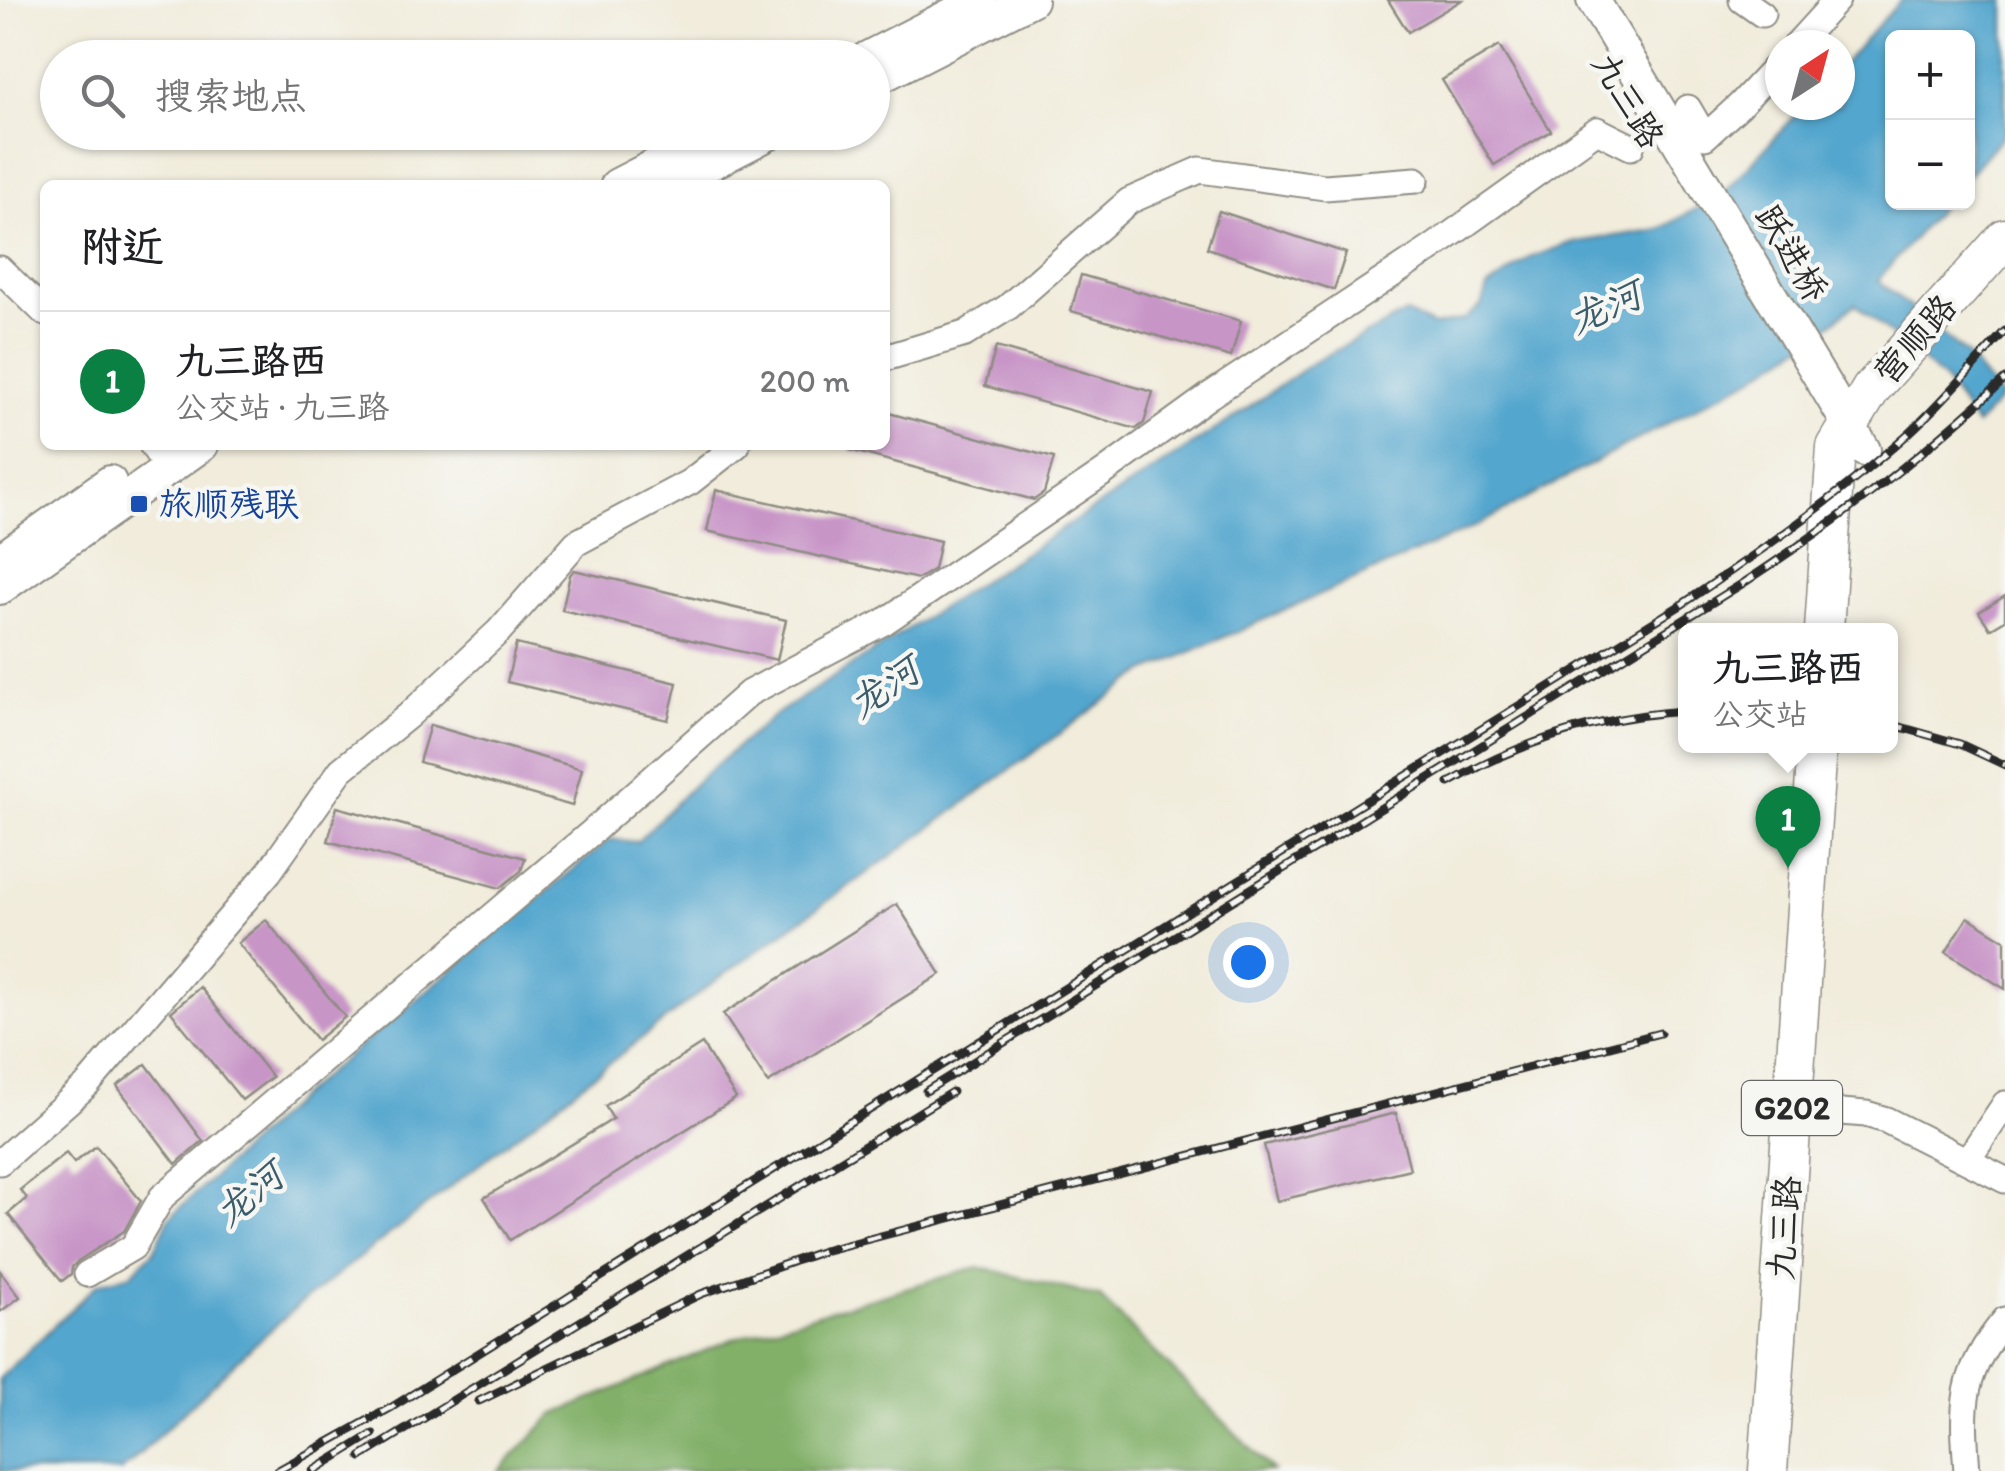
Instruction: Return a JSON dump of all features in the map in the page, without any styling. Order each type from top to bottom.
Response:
[{"type":"highway","name":"营顺路","points":[[1850,441],[1892,405],[1914,358],[1940,329],[2005,238]]},
{"type":"highway","name":"营顺路","points":[[1940,329],[2005,275]]},
{"type":"highway","points":[[1825,623],[1850,441]]},
{"type":"highway","points":[[1845,623],[1853,480],[1850,441]]},
{"type":"highway","name":"九三路","points":[[1789,1471],[1816,753]]},
{"type":"highway","name":"九三路","points":[[1768,1471],[1837,753]]},
{"type":"main road","points":[[890,48],[987,6],[1031,0]]},
{"type":"main road","name":"九三路","points":[[1568,0],[1698,195]]},
{"type":"main road","name":"九三路","points":[[1593,0],[1698,195]]},
{"type":"main road","points":[[890,69],[987,6]]},
{"type":"main road","points":[[628,180],[685,150]]},
{"type":"main road","points":[[679,180],[737,150]]},
{"type":"main road","name":"跃进桥","points":[[1698,195],[1850,441]]},
{"type":"main road","points":[[0,560],[160,452]]},
{"type":"main road","points":[[0,588],[160,452]]},
{"type":"street","points":[[1810,30],[1837,0]]},
{"type":"street","points":[[1688,108],[1706,136],[1765,78]]},
{"type":"street","points":[[87,1274],[134,1247],[162,1198],[749,693],[884,622],[1209,396],[1432,248],[1597,130],[1631,147]]},
{"type":"street","points":[[890,356],[965,334],[1008,306],[1129,201],[1200,170],[1325,187],[1416,180]]},
{"type":"street","points":[[0,268],[40,308]]},
{"type":"street","points":[[0,1162],[86,1085],[269,872],[341,770],[408,716],[499,631],[576,543],[690,482],[732,450]]},
{"type":"street","points":[[1967,1161],[2005,1104]]},
{"type":"street","points":[[1803,1109],[1866,1114],[1886,1120],[2005,1180]]},
{"type":"street","points":[[1967,1471],[1963,1417],[1968,1382],[1994,1347],[2005,1320]]},
{"type":"green space","points":[[978,1267],[1100,1297],[1273,1471],[499,1471],[553,1415],[735,1338]]},
{"type":"water","name":"龙河","points":[[1901,0],[2005,0],[2005,133],[1975,168],[1975,30],[1885,30],[1885,210],[1938,210],[1878,280],[1966,355],[2002,398],[1976,425],[1942,378],[1855,304],[1818,335],[1750,379],[1476,526],[1143,673],[719,978],[301,1303],[122,1471],[0,1471],[0,1378],[98,1283],[131,1274],[154,1251],[169,1218],[310,1087],[610,839],[637,842],[698,780],[775,715],[1312,363],[1406,313],[1434,326],[1465,319],[1481,306],[1487,288],[1529,258],[1570,243],[1660,229],[1724,193],[1791,120],[1855,120],[1855,51]]},
{"type":"building","points":[[1388,0],[1462,0],[1408,32]]},
{"type":"building","points":[[1499,46],[1551,131],[1494,165],[1442,80]]},
{"type":"building","points":[[1219,211],[1346,253],[1334,290],[1207,248]]},
{"type":"building","points":[[1081,275],[1241,321],[1231,357],[1071,311]]},
{"type":"building","points":[[996,347],[1153,392],[1144,423],[1136,429],[985,386]]},
{"type":"building","points":[[890,413],[1054,458],[1044,493],[1034,500],[850,450],[890,450]]},
{"type":"building","points":[[716,490],[940,541],[934,569],[918,579],[707,531]]},
{"type":"building","points":[[574,570],[786,620],[777,660],[562,610]]},
{"type":"building","points":[[2005,596],[2005,620],[1990,629],[1979,612]]},
{"type":"building","points":[[516,644],[677,683],[668,720],[507,682]]},
{"type":"building","points":[[430,725],[582,769],[572,806],[419,762]]},
{"type":"building","points":[[337,807],[525,858],[521,871],[500,888],[328,841]]},
{"type":"building","points":[[897,904],[941,974],[768,1083],[723,1014]]},
{"type":"building","points":[[1968,917],[2005,940],[2005,989],[1946,952]]},
{"type":"building","points":[[266,920],[345,1017],[317,1040],[238,943]]},
{"type":"building","points":[[200,987],[272,1077],[242,1100],[171,1012]]},
{"type":"building","points":[[702,1044],[736,1098],[510,1240],[484,1198],[613,1119],[605,1106]]},
{"type":"building","points":[[146,1064],[203,1141],[176,1164],[117,1086]]},
{"type":"building","points":[[1396,1113],[1410,1169],[1277,1201],[1264,1145]]},
{"type":"building","points":[[96,1146],[141,1201],[124,1231],[78,1261],[62,1281],[8,1214],[27,1198],[20,1190],[66,1153],[74,1163]]},
{"type":"building","points":[[0,1271],[20,1297],[0,1312]]},
{"type":"railway","points":[[277,1471],[392,1407],[1681,605],[1798,523],[1882,457],[2005,331]]},
{"type":"railway","points":[[1679,623],[1745,582],[1880,486],[2005,379]]},
{"type":"railway","points":[[926,1091],[1678,624]]},
{"type":"railway","points":[[1449,783],[1505,755],[1563,733],[1623,718],[1678,712]]},
{"type":"railway","points":[[1898,726],[1960,744],[2005,765]]},
{"type":"railway","points":[[479,1401],[701,1294],[823,1251],[1660,1033]]},
{"type":"railway","points":[[361,1457],[952,1092]]},
{"type":"railway","points":[[313,1471],[373,1434]]},
{"type":"place","name":"旅顺残联","points":[[139,504]]},
{"type":"place","name":"九三路西","points":[[1788,868]]}]
